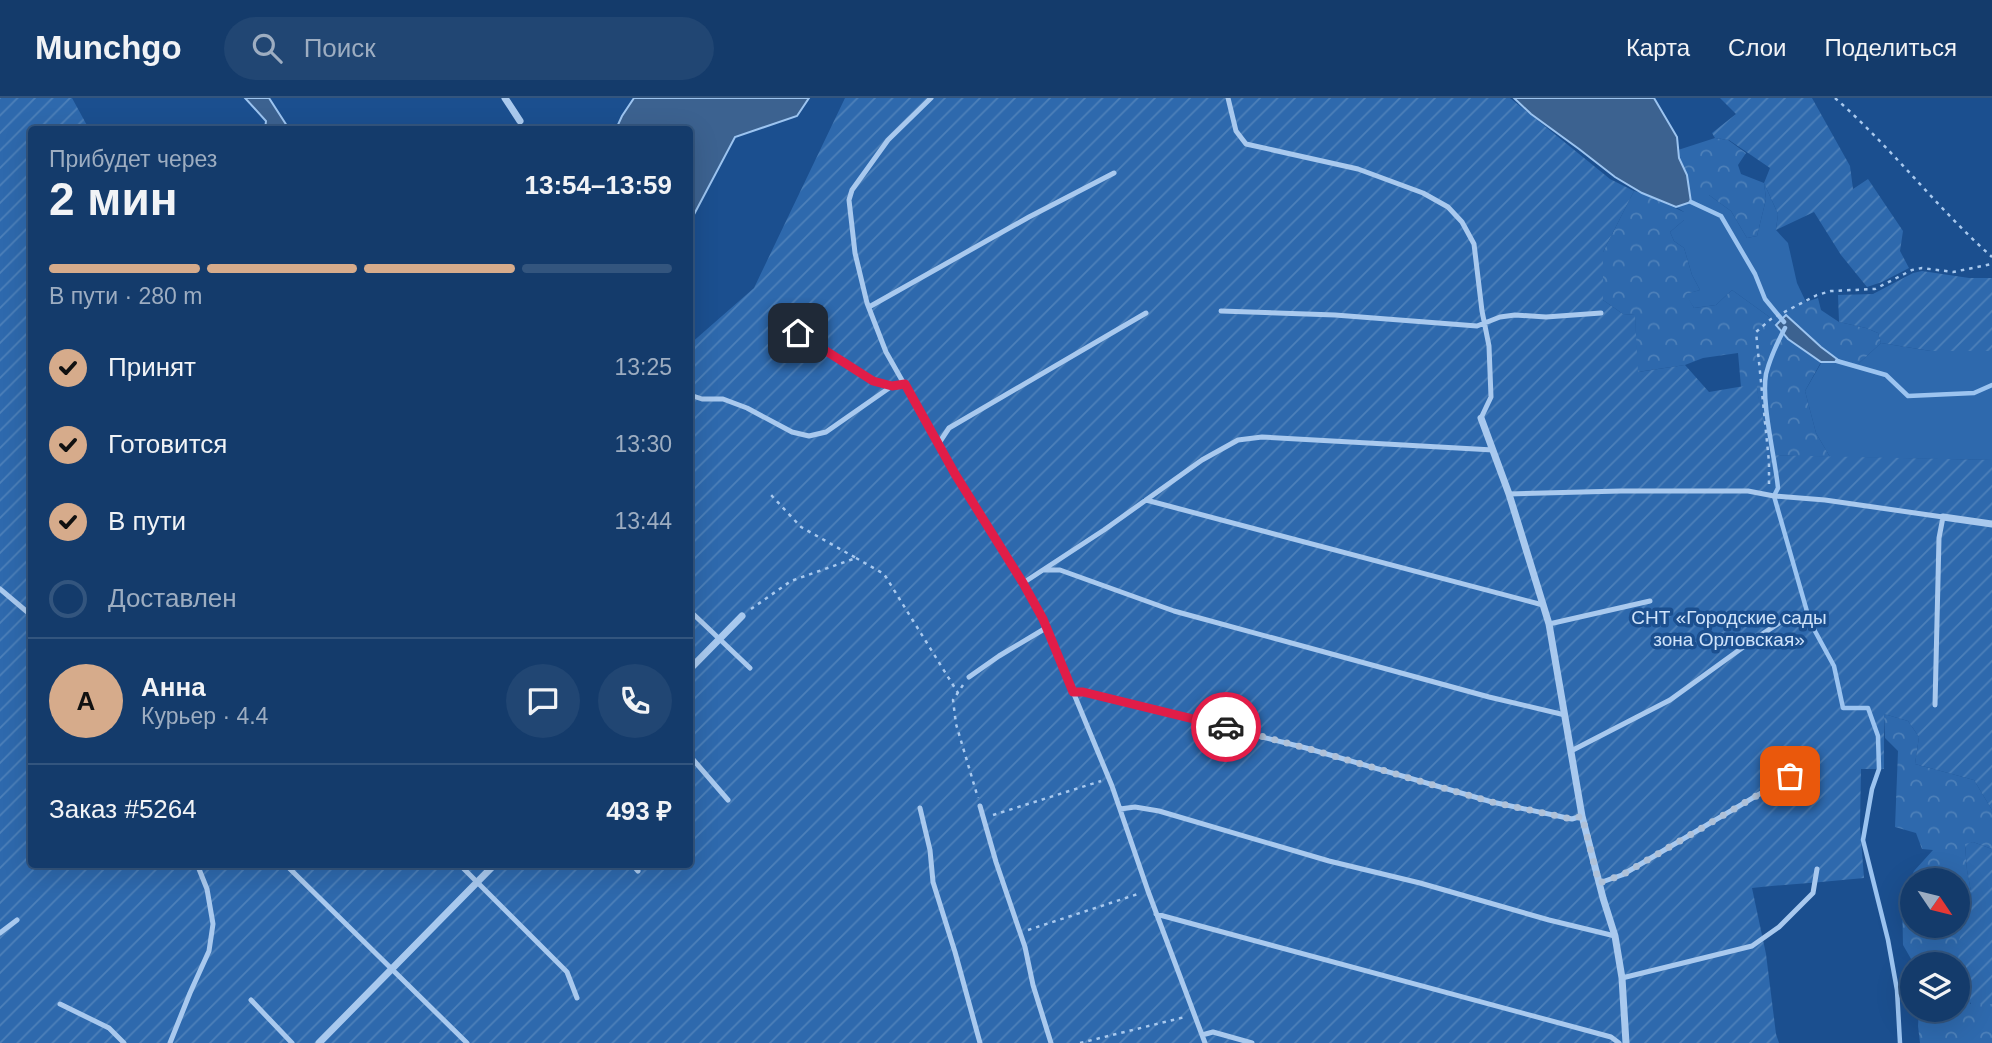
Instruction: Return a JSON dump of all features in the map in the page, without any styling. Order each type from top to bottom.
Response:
[{"type":"street","points":[[505,98],[520,121]]},
{"type":"street","points":[[1481,418],[1509,494],[1549,624],[1582,816],[1615,936],[1622,978],[1626,1043]]},
{"type":"street","points":[[1943,517],[1992,524]]},
{"type":"street","points":[[693,666],[741,616]]},
{"type":"street","points":[[319,1043],[491,868]]},
{"type":"lane","points":[[931,98],[888,140],[852,190],[849,200],[855,253],[869,307],[886,352],[955,474],[1023,583],[1046,628],[1109,778],[1156,914],[1205,1043]]},
{"type":"lane","points":[[1228,98],[1236,131],[1247,144],[1358,169],[1423,193],[1448,207],[1462,222],[1474,244],[1489,346],[1491,397],[1481,418]]},
{"type":"lane","points":[[869,307],[1029,217],[1114,173]]},
{"type":"lane","points":[[1221,311],[1335,315],[1477,326],[1500,317],[1515,315],[1546,317],[1601,313]]},
{"type":"lane","points":[[939,443],[949,428],[1146,313]]},
{"type":"lane","points":[[798,333],[873,381],[892,386],[905,384]]},
{"type":"lane","points":[[693,397],[723,399],[747,408],[792,432],[809,436],[827,432],[892,386]]},
{"type":"lane","points":[[1023,583],[1202,460],[1238,440],[1262,437],[1493,450]]},
{"type":"lane","points":[[1509,494],[1748,491],[1943,517],[1939,538],[1935,705]]},
{"type":"lane","points":[[1146,500],[1543,605]]},
{"type":"lane","points":[[1044,570],[1060,570],[1174,611],[1489,697],[1565,715]]},
{"type":"lane","points":[[0,589],[28,613]]},
{"type":"lane","points":[[1549,624],[1650,601]]},
{"type":"lane","points":[[693,614],[750,668]]},
{"type":"lane","points":[[1571,751],[1670,700],[1787,618]]},
{"type":"lane","points":[[968,677],[1046,628]]},
{"type":"lane","points":[[1073,692],[1083,692],[1294,745],[1492,802],[1572,819],[1582,816]]},
{"type":"lane","points":[[693,759],[728,800]]},
{"type":"lane","points":[[1599,883],[1622,875],[1790,776]]},
{"type":"lane","points":[[981,806],[1051,1043]]},
{"type":"lane","points":[[1120,809],[1135,807],[1159,811],[1329,861],[1615,936]]},
{"type":"lane","points":[[919,808],[930,849],[933,882],[980,1043]]},
{"type":"lane","points":[[170,1043],[209,951],[213,924],[207,889],[199,868]]},
{"type":"lane","points":[[289,868],[467,1043]]},
{"type":"lane","points":[[463,868],[567,972],[577,998]]},
{"type":"lane","points":[[1622,978],[1752,946],[1779,927],[1813,894],[1817,870]]},
{"type":"lane","points":[[1156,914],[1611,1038],[1619,1043]]},
{"type":"lane","points":[[0,933],[17,920]]},
{"type":"lane","points":[[251,1000],[292,1043]]},
{"type":"lane","points":[[60,1004],[109,1028],[124,1043]]},
{"type":"lane","points":[[1202,1035],[1213,1032],[1252,1043]]},
{"type":"path","points":[[1835,98],[1862,123],[1963,231],[1992,257]]},
{"type":"path","points":[[1769,495],[1769,462],[1756,332],[1771,319],[1817,295],[1831,291],[1875,289],[1912,270],[1922,268],[1953,272],[1992,264]]},
{"type":"path","points":[[771,495],[801,527],[884,574],[958,693]]},
{"type":"path","points":[[741,616],[791,581],[856,558]]},
{"type":"path","points":[[968,677],[953,700],[956,724],[981,806]]},
{"type":"path","points":[[984,818],[1109,778]]},
{"type":"path","points":[[1020,933],[1148,891]]},
{"type":"path","points":[[1080,1043],[1195,1015]]},
{"type":"green space","name":"СНТ «Городские сады зона Орловская»","points":[[0,98],[72,98],[87,126],[28,126],[28,868],[693,868],[693,341],[754,288],[845,98],[1510,98],[1610,179],[1634,191],[1603,252],[1603,300],[1623,314],[1635,315],[1638,372],[1685,365],[1709,392],[1756,384],[1770,455],[1992,460],[1992,810],[1974,780],[1915,764],[1919,737],[1908,721],[1884,714],[1884,769],[1861,769],[1860,826],[1864,878],[1752,888],[1766,954],[1779,1043],[0,1043]]},
{"type":"green space","points":[[1720,98],[1812,98],[1850,166],[1853,189],[1868,179],[1903,231],[1900,251],[1909,268],[1867,287],[1841,255],[1814,212],[1776,230],[1778,214],[1764,183],[1770,168],[1729,140],[1715,138],[1712,133],[1736,114]]},
{"type":"green space","points":[[1715,138],[1728,140],[1746,153],[1738,165],[1741,174],[1764,183],[1766,199],[1757,236],[1747,238],[1731,211],[1709,195],[1690,195],[1687,175],[1678,150]]},
{"type":"green space","points":[[1764,183],[1778,214],[1776,230],[1788,243],[1797,283],[1806,302],[1776,325],[1732,290],[1716,305],[1694,308],[1685,294],[1700,290],[1692,275],[1684,248],[1674,241],[1670,232],[1684,220],[1684,212],[1676,207],[1691,202],[1690,195],[1709,195],[1731,211],[1747,238],[1757,236],[1766,199]]},
{"type":"green space","points":[[1634,191],[1684,212],[1684,220],[1670,232],[1674,241],[1684,248],[1692,275],[1700,290],[1686,294],[1694,308],[1716,305],[1732,290],[1768,316],[1788,339],[1821,362],[1805,391],[1816,433],[1830,457],[1769,455],[1756,385],[1741,387],[1738,353],[1637,372],[1635,315],[1623,314],[1603,300],[1603,252]]},
{"type":"green space","points":[[1922,271],[1969,278],[1992,278],[1992,351],[1931,351],[1881,343],[1878,333],[1839,322],[1838,295],[1873,294]]},
{"type":"green space","points":[[1818,298],[1821,310],[1839,322],[1878,333],[1881,343],[1857,365],[1841,362],[1786,315]]},
{"type":"green space","points":[[1881,343],[1931,351],[1992,351],[1992,460],[1830,457],[1816,433],[1805,391],[1824,358],[1857,365]]},
{"type":"green space","points":[[1884,714],[1908,721],[1919,737],[1915,764],[1974,780],[1992,810],[1992,849],[1973,842],[1965,845],[1967,868],[1917,868],[1933,850],[1922,849],[1916,833],[1895,827],[1898,751],[1885,738]]},
{"type":"green space","points":[[1973,842],[1992,849],[1992,1004],[1971,1004],[1970,952],[1958,952],[1960,938],[1970,938],[1972,897],[1965,844]]},
{"type":"green space","points":[[1903,938],[1967,938],[1968,952],[1907,952]]},
{"type":"green space","points":[[1970,1004],[1992,1004],[1992,1043],[1920,1043],[1918,1022],[1970,1022]]},
{"type":"shaded area","points":[[245,98],[269,98],[287,126],[265,126],[266,121]]},
{"type":"shaded area","points":[[634,98],[809,98],[797,116],[735,137],[693,216],[693,126],[617,126]]},
{"type":"shaded area","points":[[1514,98],[1654,98],[1677,137],[1679,158],[1687,175],[1691,202],[1676,207],[1642,193],[1615,177],[1531,114]]},
{"type":"shaded area","points":[[1786,315],[1841,362],[1821,362],[1788,339],[1776,325]]},
{"type":"waterway","points":[[1691,202],[1721,216],[1755,274],[1765,299],[1784,322]]},
{"type":"waterway","points":[[1785,328],[1770,362],[1765,386],[1778,488],[1774,496],[1810,622],[1834,666],[1843,708],[1868,708],[1878,736],[1879,769],[1872,789],[1863,840],[1888,940],[1897,990],[1900,1043]]},
{"type":"waterway","points":[[1837,361],[1886,375],[1908,396],[1974,393],[1992,385]]},
{"type":"way so far","points":[[1226,727],[1492,802],[1572,819],[1582,816],[1599,883],[1622,875],[1790,776]]},
{"type":"route","points":[[798,333],[873,381],[892,386],[905,384],[955,474],[1043,619],[1073,692],[1083,692],[1226,727]]}]
